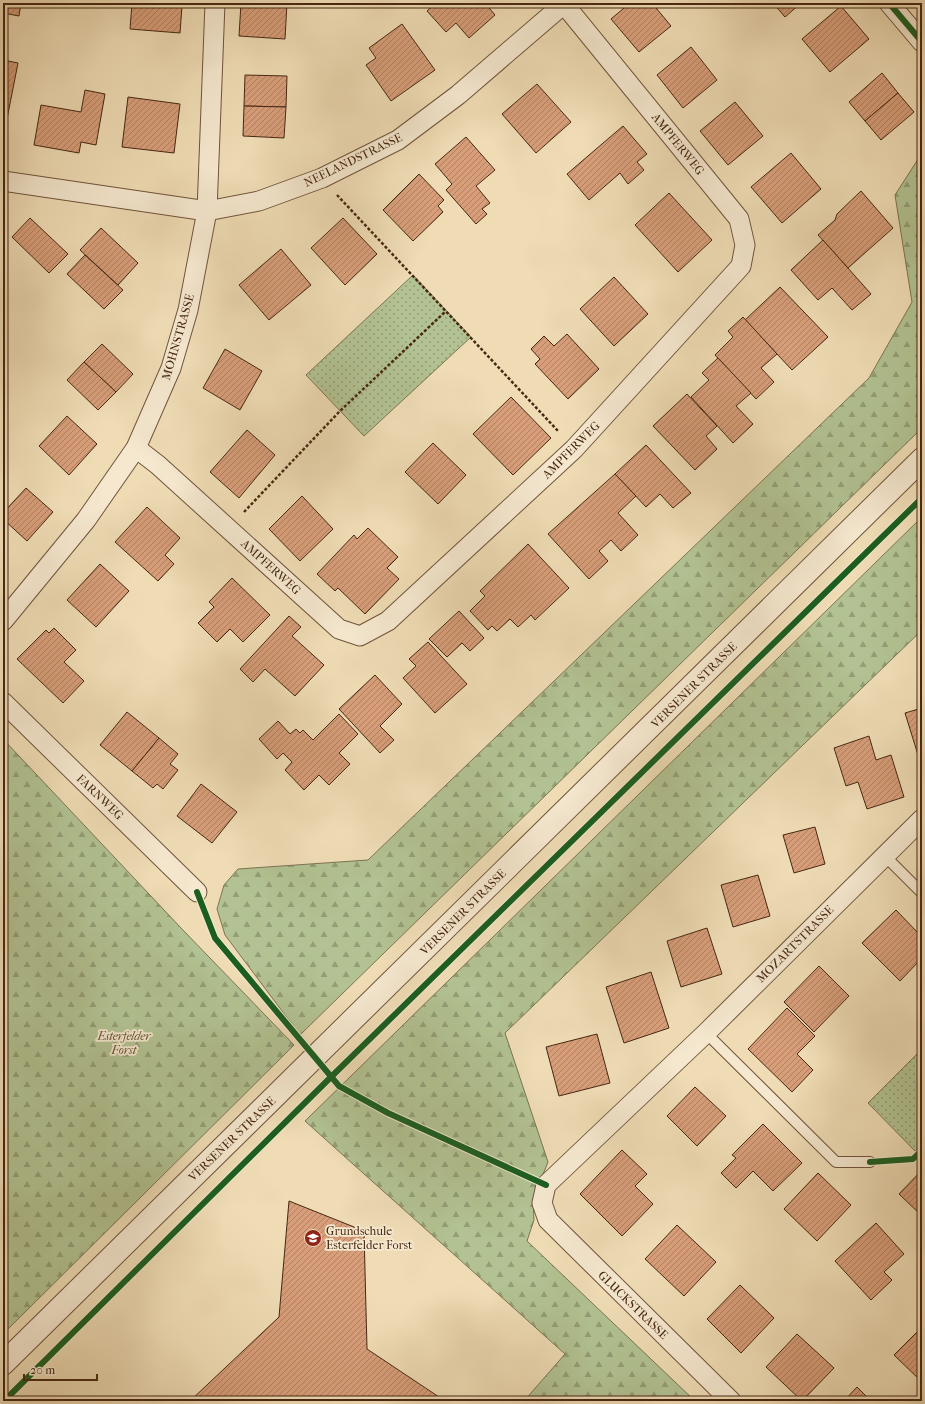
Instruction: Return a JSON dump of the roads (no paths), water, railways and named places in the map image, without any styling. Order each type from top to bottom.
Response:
[{"type":"street","name":"MOHNSTRASSE","points":[[3,621],[86,520],[136,448],[171,368],[188,310],[207,211],[214,3]]},
{"type":"street","points":[[889,3],[922,42]]},
{"type":"street","name":"NEELANDSTRASSE","points":[[3,181],[207,211],[259,202],[322,178],[398,140],[458,95],[565,4]]},
{"type":"street","name":"AMPFERWEG","points":[[136,448],[158,465],[339,629],[360,636],[388,621],[574,449],[741,266],[745,245],[739,219],[565,4]]},
{"type":"street","name":"VERSENER STRASSE","points":[[3,1364],[922,459]]},
{"type":"street","name":"FARNWEG","points":[[3,702],[197,892]]},
{"type":"street","name":"MOZARTSTRASSE","points":[[542,1203],[546,1185],[706,1033],[922,819]]},
{"type":"street","name":"GLUCKSTRASSE","points":[[542,1203],[548,1220],[568,1242],[731,1401]]},
{"type":"lane","points":[[884,855],[922,893]]},
{"type":"lane","points":[[706,1033],[836,1162],[870,1162]]},
{"type":"place","name":"Grundschule Esterfelder Forst","points":[[313,1238]]},
{"type":"park label","name":"Esterfelder Forst","points":[[124,1043]]}]
